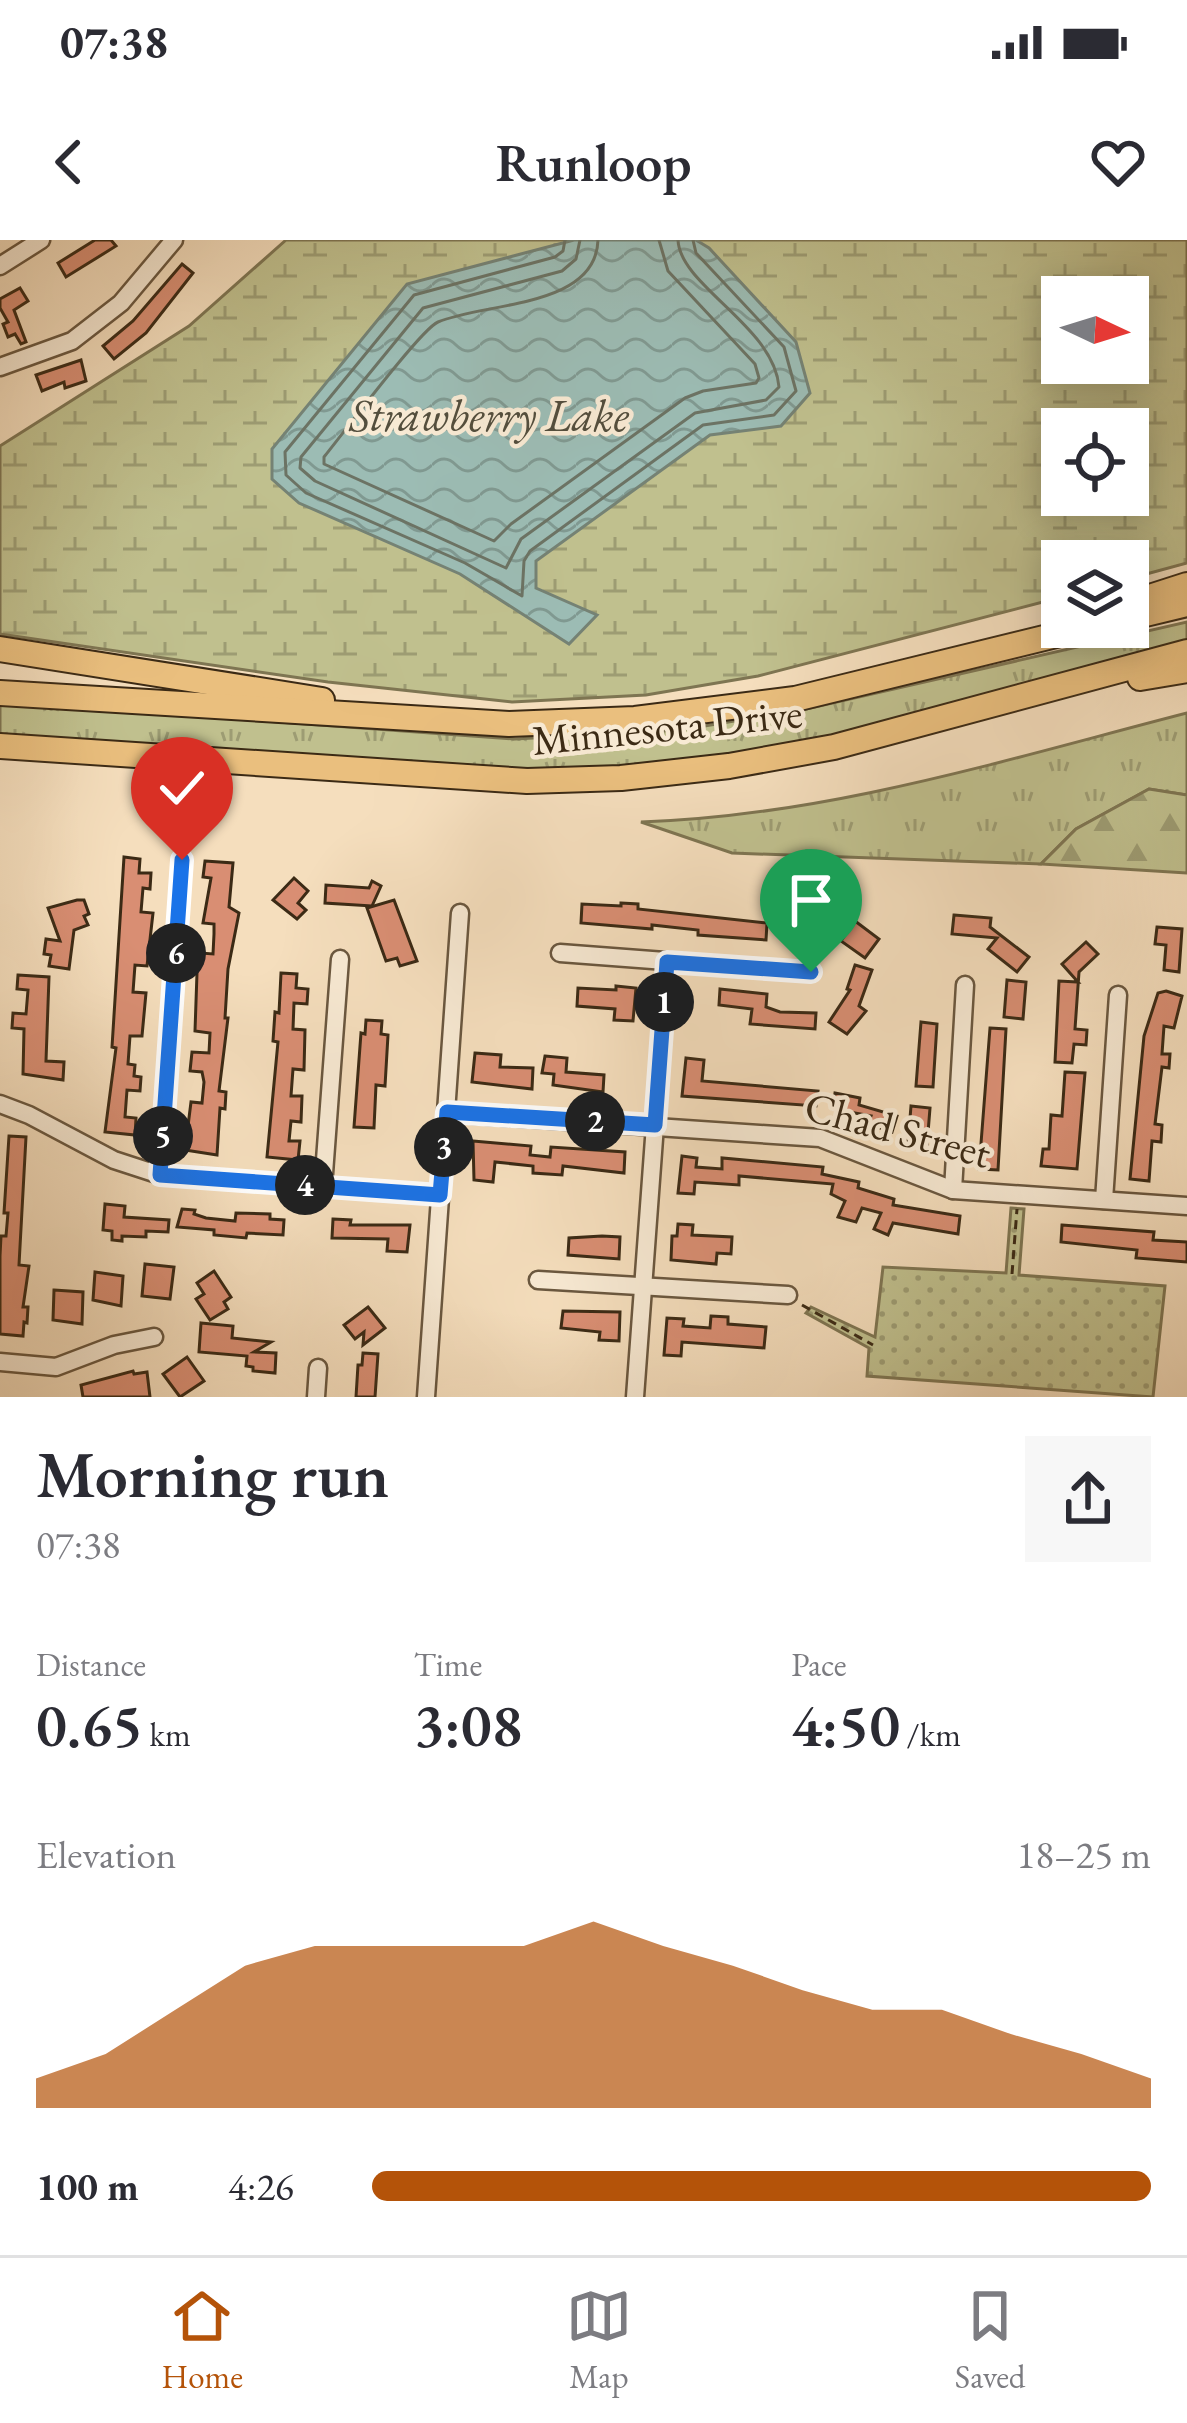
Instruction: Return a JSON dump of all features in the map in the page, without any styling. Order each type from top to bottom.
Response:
[{"type":"highway","points":[[1149,597],[1187,585]]},
{"type":"highway","points":[[1149,613],[1187,604]]},
{"type":"highway","points":[[1016,644],[1041,633]]},
{"type":"highway","name":"Minnesota Drive","points":[[0,693],[425,720],[560,723],[796,699],[1041,638]]},
{"type":"highway","points":[[0,649],[233,684],[425,720]]},
{"type":"highway","name":"Minnesota Drive","points":[[0,746],[526,782],[579,781],[786,757],[1187,652]]},
{"type":"highway","points":[[996,704],[1187,670]]},
{"type":"street","points":[[0,266],[41,240]]},
{"type":"street","points":[[0,367],[72,341],[121,303],[173,240]]},
{"type":"street","points":[[160,1175],[182,860]]},
{"type":"street","points":[[426,1397],[460,913]]},
{"type":"street","points":[[560,953],[811,972]]},
{"type":"street","points":[[323,1186],[340,959]]},
{"type":"street","points":[[635,1397],[667,962]]},
{"type":"street","points":[[953,1190],[965,985]]},
{"type":"street","points":[[1104,1200],[1118,995]]},
{"type":"street","points":[[0,1104],[114,1160],[160,1175],[440,1195]]},
{"type":"street","name":"Chad Street","points":[[447,1112],[820,1138],[953,1190],[1187,1206]]},
{"type":"street","points":[[538,1280],[788,1295]]},
{"type":"street","points":[[0,1362],[56,1367],[113,1345],[154,1337]]},
{"type":"street","points":[[316,1397],[318,1368]]},
{"type":"path","points":[[1012,1274],[1021,1194]]},
{"type":"path","points":[[788,1295],[873,1345]]},
{"type":"green space","points":[[286,240],[1187,240],[1187,563],[1149,573],[1149,540],[1041,540],[1041,602],[758,676],[646,695],[512,702],[328,682],[0,634],[0,446],[189,326]]},
{"type":"green space","points":[[1187,622],[1187,641],[810,743],[645,765],[554,772],[0,735],[0,702],[515,739],[681,730],[806,709],[1073,648],[1149,648],[1149,631]]},
{"type":"green space","points":[[1187,713],[1187,795],[1149,789],[1076,829],[1041,864],[732,853],[641,822],[780,809],[848,797]]},
{"type":"green space","points":[[1149,789],[1187,795],[1187,873],[1041,864],[1076,829]]},
{"type":"green space","points":[[1011,1208],[1024,1209],[1019,1275],[1165,1286],[1153,1397],[867,1376],[869,1348],[806,1313],[811,1307],[875,1337],[883,1267],[1006,1273]]},
{"type":"water","name":"Strawberry Lake","points":[[574,240],[696,240],[709,248],[796,342],[810,393],[781,426],[710,435],[536,561],[536,588],[597,615],[569,644],[460,574],[299,503],[272,479],[272,449],[407,284]]},
{"type":"building","points":[[95,240],[111,240],[116,246],[66,277],[58,263]]},
{"type":"building","points":[[182,264],[193,273],[146,333],[114,359],[103,346],[133,321]]},
{"type":"building","points":[[20,288],[28,301],[14,310],[26,342],[21,344],[15,334],[8,337],[3,324],[8,322],[0,308],[0,299]]},
{"type":"building","points":[[81,360],[86,381],[65,388],[64,382],[42,391],[36,375]]},
{"type":"building","points":[[124,857],[140,859],[139,873],[151,873],[150,889],[143,888],[141,912],[153,913],[147,966],[135,965],[133,992],[146,993],[142,1036],[130,1036],[128,1064],[135,1065],[134,1076],[141,1077],[140,1091],[127,1090],[125,1117],[136,1118],[135,1135],[105,1132],[116,1048],[112,1047]]},
{"type":"building","points":[[205,861],[233,863],[229,907],[239,913],[228,969],[228,1018],[219,1091],[226,1092],[225,1109],[220,1108],[217,1155],[185,1150],[191,1102],[202,1103],[204,1082],[202,1072],[190,1071],[192,1052],[209,1053],[210,1033],[195,1031],[201,953],[213,954],[214,924],[203,923],[211,878],[203,877]]},
{"type":"building","points":[[294,878],[308,891],[298,903],[306,910],[297,919],[273,900]]},
{"type":"building","points":[[372,881],[381,886],[372,906],[325,903],[326,885],[369,888]]},
{"type":"building","points":[[84,900],[88,925],[74,930],[69,969],[49,966],[51,955],[44,954],[46,939],[60,941],[48,908]]},
{"type":"building","points":[[394,900],[417,961],[400,966],[397,958],[386,961],[367,908]]},
{"type":"building","points":[[814,902],[844,909],[842,935],[778,930],[779,912],[813,914]]},
{"type":"building","points":[[582,904],[638,904],[638,909],[767,923],[766,940],[698,935],[698,930],[652,925],[652,929],[581,923]]},
{"type":"building","points":[[954,915],[991,918],[990,927],[1029,957],[1017,972],[988,949],[997,938],[952,934]]},
{"type":"building","points":[[855,921],[879,939],[865,958],[841,941]]},
{"type":"building","points":[[1157,927],[1182,929],[1179,972],[1164,970],[1166,945],[1155,944]]},
{"type":"building","points":[[1086,942],[1098,954],[1079,972],[1075,1029],[1087,1030],[1086,1045],[1074,1044],[1072,1063],[1055,1062],[1059,981],[1078,982],[1062,964]]},
{"type":"building","points":[[855,965],[872,970],[859,1006],[866,1011],[847,1034],[829,1022],[850,990]]},
{"type":"building","points":[[281,973],[297,974],[296,988],[308,989],[307,1004],[294,1003],[293,1029],[305,1030],[304,1070],[293,1069],[291,1096],[302,1096],[301,1122],[291,1121],[289,1141],[300,1141],[298,1160],[267,1157]]},
{"type":"building","points":[[18,975],[49,977],[46,1061],[64,1062],[63,1080],[23,1074],[24,1029],[12,1028],[13,1013],[26,1014],[28,990],[17,989]]},
{"type":"building","points":[[1007,980],[1026,982],[1023,1019],[1004,1017]]},
{"type":"building","points":[[616,986],[636,988],[633,1021],[614,1020],[615,1009],[577,1006],[578,988],[616,990]]},
{"type":"building","points":[[720,989],[767,994],[766,1007],[780,1012],[816,1013],[815,1029],[750,1024],[752,1009],[719,1005]]},
{"type":"building","points":[[1158,993],[1182,996],[1174,1028],[1164,1026],[1162,1054],[1170,1054],[1169,1068],[1162,1067],[1155,1124],[1162,1125],[1161,1142],[1152,1141],[1149,1181],[1130,1179],[1144,1036]]},
{"type":"building","points":[[366,1020],[382,1021],[381,1034],[388,1035],[385,1086],[376,1085],[374,1128],[354,1127]]},
{"type":"building","points":[[921,1022],[937,1024],[933,1087],[916,1086]]},
{"type":"building","points":[[990,1028],[1006,1029],[998,1170],[979,1169]]},
{"type":"building","points":[[475,1053],[501,1055],[500,1067],[533,1068],[532,1089],[472,1082]]},
{"type":"building","points":[[545,1056],[567,1058],[566,1072],[604,1075],[603,1092],[553,1085],[554,1074],[542,1073]]},
{"type":"building","points":[[686,1058],[704,1060],[702,1081],[818,1091],[816,1106],[682,1096]]},
{"type":"building","points":[[1065,1072],[1085,1073],[1077,1169],[1041,1166],[1043,1149],[1049,1149],[1051,1115],[1062,1116]]},
{"type":"building","points":[[835,1093],[860,1098],[859,1105],[897,1116],[892,1132],[868,1124],[871,1116],[833,1109]]},
{"type":"building","points":[[911,1106],[930,1108],[927,1145],[908,1143]]},
{"type":"building","points":[[9,1136],[26,1137],[19,1265],[29,1266],[23,1336],[0,1334]]},
{"type":"building","points":[[473,1141],[531,1146],[530,1155],[550,1157],[551,1147],[625,1152],[624,1173],[563,1166],[562,1175],[533,1173],[533,1166],[495,1162],[493,1182],[474,1180]]},
{"type":"building","points":[[682,1156],[697,1158],[696,1167],[722,1169],[722,1158],[823,1167],[822,1174],[859,1182],[858,1188],[894,1199],[893,1205],[960,1216],[958,1234],[893,1223],[888,1235],[874,1229],[881,1213],[862,1208],[856,1222],[838,1217],[845,1201],[831,1194],[833,1184],[739,1176],[739,1185],[695,1182],[694,1194],[678,1193]]},
{"type":"building","points":[[105,1204],[125,1206],[124,1217],[169,1220],[168,1232],[146,1231],[146,1237],[112,1240],[112,1231],[103,1230]]},
{"type":"building","points":[[182,1209],[235,1221],[236,1213],[270,1214],[270,1219],[284,1220],[283,1235],[247,1233],[246,1238],[177,1227]]},
{"type":"building","points":[[333,1219],[351,1220],[350,1225],[410,1225],[407,1252],[387,1251],[388,1239],[332,1238]]},
{"type":"building","points":[[678,1224],[693,1225],[692,1235],[732,1237],[731,1254],[717,1253],[716,1264],[671,1260]]},
{"type":"building","points":[[1062,1225],[1154,1232],[1153,1240],[1187,1242],[1187,1262],[1136,1258],[1137,1250],[1061,1242]]},
{"type":"building","points":[[620,1237],[619,1259],[568,1255],[569,1238]]},
{"type":"building","points":[[145,1264],[174,1267],[170,1299],[142,1296]]},
{"type":"building","points":[[214,1271],[231,1297],[224,1302],[228,1309],[210,1320],[196,1299],[204,1294],[197,1283]]},
{"type":"building","points":[[95,1272],[123,1276],[121,1306],[93,1300]]},
{"type":"building","points":[[54,1290],[83,1292],[82,1324],[53,1320]]},
{"type":"building","points":[[368,1307],[385,1328],[363,1345],[364,1332],[355,1339],[344,1325]]},
{"type":"building","points":[[563,1311],[620,1312],[619,1341],[599,1340],[600,1332],[561,1328]]},
{"type":"building","points":[[711,1316],[728,1317],[728,1324],[766,1327],[764,1348],[682,1342],[681,1356],[664,1355],[667,1318],[684,1319],[683,1326],[710,1328]]},
{"type":"building","points":[[201,1323],[233,1326],[232,1338],[271,1342],[254,1352],[276,1353],[275,1373],[253,1371],[246,1366],[247,1356],[199,1352]]},
{"type":"building","points":[[363,1353],[378,1354],[375,1397],[356,1397]]},
{"type":"building","points":[[187,1357],[204,1381],[180,1397],[163,1374]]},
{"type":"building","points":[[133,1371],[147,1372],[150,1397],[83,1397],[81,1385]]},
{"type":"route","points":[[182,860],[160,1175],[440,1195],[447,1112],[655,1125],[667,962],[811,972]]}]
